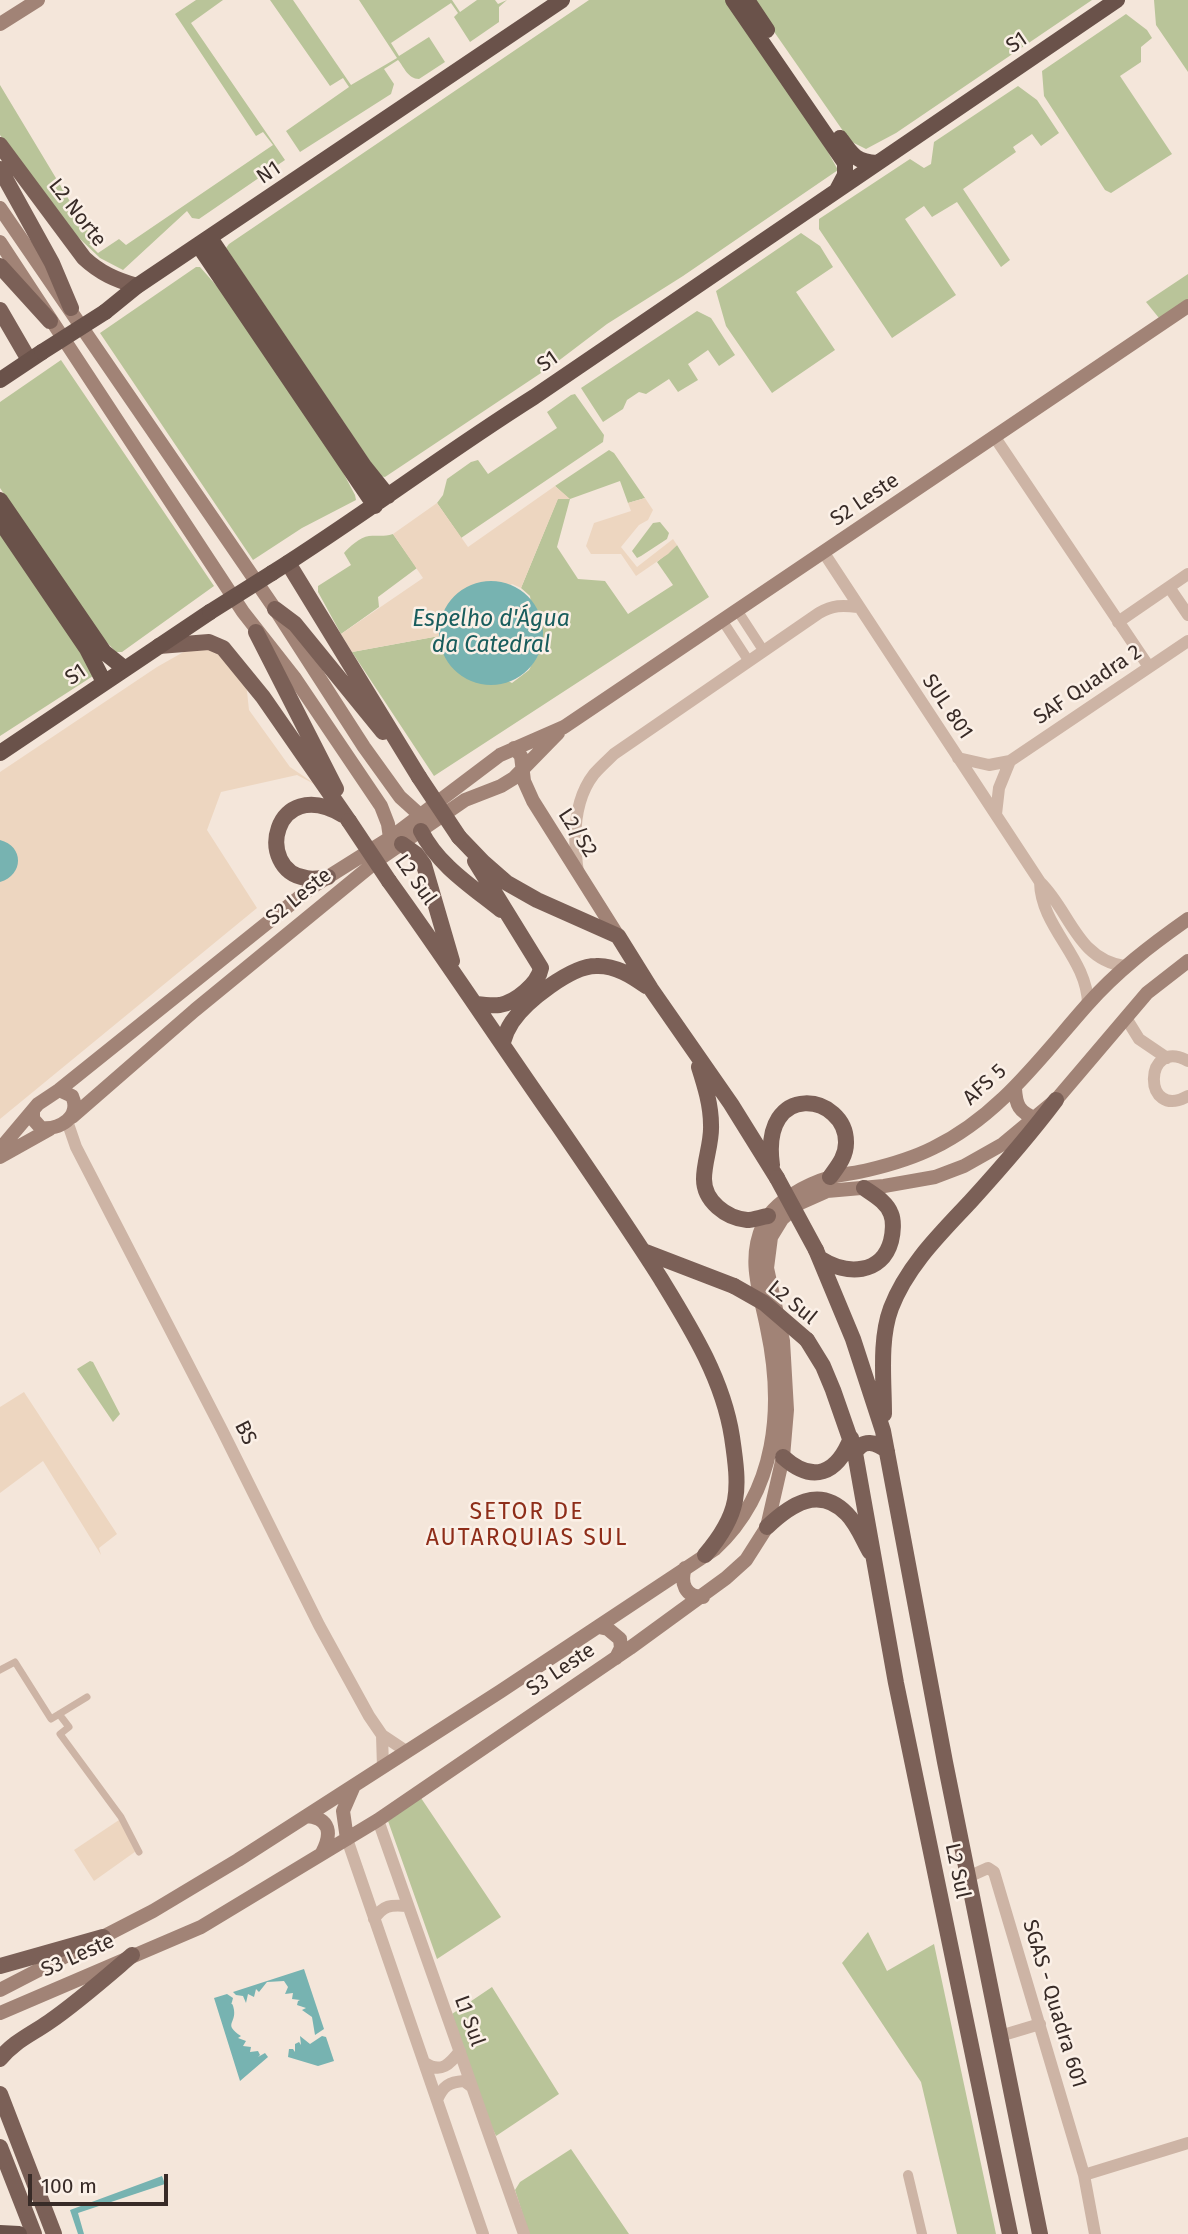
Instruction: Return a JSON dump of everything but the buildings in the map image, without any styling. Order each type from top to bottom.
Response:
[{"type":"highway","name":"N1","points":[[0,380],[105,312],[137,286],[562,0]]},
{"type":"highway","points":[[733,0],[845,163],[845,175],[837,190]]},
{"type":"highway","points":[[747,0],[853,155],[862,162],[877,163]]},
{"type":"highway","name":"S1","points":[[0,752],[381,501],[468,439],[534,397],[1117,0]]},
{"type":"highway","points":[[204,242],[364,466],[381,501]]},
{"type":"highway","points":[[0,500],[104,652],[124,668]]},
{"type":"highway","points":[[0,521],[87,649],[104,682]]},
{"type":"highway","points":[[0,2233],[19,2234]]},
{"type":"main road","points":[[0,24],[38,0]]},
{"type":"main road","name":"L2 Norte","points":[[0,145],[84,258],[108,276],[137,286]]},
{"type":"main road","points":[[0,169],[52,263],[71,308]]},
{"type":"main road","points":[[0,208],[71,308],[275,610],[364,747],[421,824],[428,847],[447,867],[508,916]]},
{"type":"main road","points":[[0,242],[256,632],[326,766],[348,819]]},
{"type":"main road","points":[[0,266],[50,320]]},
{"type":"main road","name":"S2 Leste","points":[[59,1090],[328,877],[465,800],[514,778],[564,727],[1188,306]]},
{"type":"main road","points":[[0,310],[36,356]]},
{"type":"main road","points":[[288,563],[404,754],[462,840],[541,968],[537,980],[517,997],[503,1004],[476,1004]]},
{"type":"main road","points":[[275,610],[295,624],[370,718],[404,754]]},
{"type":"main road","points":[[256,632],[294,677],[381,806],[396,841],[416,854],[424,865],[456,973]]},
{"type":"main road","name":"L2 Sul","points":[[159,646],[209,642],[223,648],[250,680],[456,973],[643,1251],[734,1286],[764,1303],[807,1340],[823,1366],[853,1445],[896,1682],[1010,2234]]},
{"type":"main road","name":"S2 Leste","points":[[421,824],[500,755],[564,727]]},
{"type":"main road","name":"L2/S2","points":[[514,748],[521,756],[524,781],[533,801],[618,936]]},
{"type":"main road","points":[[480,771],[481,780],[491,789]]},
{"type":"main road","points":[[328,877],[307,879],[285,867],[275,842],[281,822],[291,810],[307,804],[322,804],[348,819]]},
{"type":"main road","points":[[462,840],[508,883],[537,900],[618,936]]},
{"type":"main road","name":"S2 Leste","points":[[0,1157],[62,1123],[358,876],[396,841]]},
{"type":"main road","name":"AFS 5","points":[[768,1216],[798,1191],[830,1177],[868,1170],[932,1149],[957,1135],[1015,1089],[1124,966],[1188,920]]},
{"type":"main road","name":"L2 Sul","points":[[618,936],[775,1175],[819,1254],[853,1339],[883,1431],[914,1604],[1040,2234]]},
{"type":"main road","points":[[239,947],[237,959],[247,967]]},
{"type":"main road","points":[[883,1431],[884,1346],[890,1309],[909,1274],[934,1239],[1009,1158],[1147,993],[1188,961]]},
{"type":"main road","points":[[503,1042],[511,1023],[521,1012],[539,995],[576,970],[593,965],[606,966],[651,989]]},
{"type":"main road","points":[[693,1048],[706,1088],[711,1115],[704,1182],[707,1195],[720,1210],[734,1218],[749,1220],[768,1216]]},
{"type":"main road","points":[[1015,1089],[1021,1112],[1035,1118]]},
{"type":"main road","points":[[0,1149],[33,1111],[45,1098],[59,1090],[65,1091],[74,1100],[75,1108],[62,1123],[41,1128],[35,1124],[33,1111]]},
{"type":"main road","points":[[864,1188],[935,1177],[964,1166],[1003,1144],[1056,1100]]},
{"type":"main road","points":[[775,1175],[770,1146],[772,1129],[783,1112],[790,1107],[809,1103],[830,1112],[839,1121],[844,1132],[845,1152],[830,1177]]},
{"type":"main road","points":[[819,1254],[833,1267],[861,1270],[877,1264],[887,1252],[892,1238],[891,1214],[885,1204],[864,1188]]},
{"type":"main road","name":"S3 Leste","points":[[0,2013],[201,1927],[347,1839],[616,1658],[702,1597],[746,1560],[767,1527],[783,1457],[787,1410],[783,1341],[766,1268],[771,1237],[782,1219],[807,1199],[827,1191],[864,1188]]},
{"type":"main road","name":"S3 Leste","points":[[0,1990],[153,1911],[353,1788],[599,1627],[705,1555],[732,1531],[755,1498],[767,1466],[774,1431],[775,1364],[754,1268],[758,1238],[768,1216]]},
{"type":"main road","points":[[643,1251],[700,1345],[722,1397],[732,1436],[735,1508],[722,1536],[705,1555]]},
{"type":"main road","points":[[783,1457],[804,1472],[823,1472],[853,1445],[858,1447],[869,1442],[887,1451]]},
{"type":"main road","points":[[767,1527],[785,1510],[801,1501],[822,1501],[848,1515],[875,1562]]},
{"type":"main road","points":[[685,1568],[682,1582],[685,1589],[692,1595],[702,1597]]},
{"type":"main road","points":[[599,1627],[608,1629],[620,1639],[621,1648],[616,1658]]},
{"type":"main road","points":[[347,1839],[343,1811],[353,1788]]},
{"type":"main road","points":[[306,1816],[321,1820],[326,1826],[327,1843],[322,1853]]},
{"type":"main road","points":[[0,1966],[103,1937]]},
{"type":"main road","points":[[0,2059],[16,2043],[90,1992],[132,1955]]},
{"type":"main road","points":[[973,2054],[990,2063],[1003,2054]]},
{"type":"main road","points":[[982,2093],[993,2082],[1009,2089]]},
{"type":"main road","points":[[0,2094],[54,2234]]},
{"type":"main road","points":[[0,2147],[34,2234]]},
{"type":"street","points":[[994,436],[1149,667]]},
{"type":"street","name":"SUL 801","points":[[824,552],[1040,882],[1055,898],[1094,955],[1109,964],[1124,966]]},
{"type":"street","points":[[1118,622],[1188,574]]},
{"type":"street","points":[[1169,587],[1188,615]]},
{"type":"street","points":[[578,873],[575,826],[582,796],[594,775],[614,754],[829,607],[858,607]]},
{"type":"street","points":[[737,610],[763,650]]},
{"type":"street","points":[[722,620],[748,660]]},
{"type":"street","name":"SAF Quadra 2","points":[[1010,761],[1188,640]]},
{"type":"street","points":[[958,758],[989,765],[1010,761]]},
{"type":"street","points":[[996,814],[999,788],[1010,761]]},
{"type":"street","name":"SUL 801","points":[[1040,882],[1044,907],[1079,966],[1087,989],[1088,1004]]},
{"type":"street","points":[[1059,931],[1071,924]]},
{"type":"street","points":[[1126,1018],[1142,1042],[1167,1058]]},
{"type":"street","points":[[1113,1033],[1130,1039],[1145,1052],[1156,1067]]},
{"type":"street","points":[[1187,1059],[1176,1056],[1167,1058],[1156,1067],[1153,1078],[1162,1097],[1176,1101],[1188,1096]]},
{"type":"street","name":"BS","points":[[62,1123],[215,1417],[319,1625],[382,1735],[406,1751]]},
{"type":"street","points":[[0,1670],[15,1662],[51,1719],[87,1697]]},
{"type":"street","points":[[59,1714],[69,1727],[60,1734],[121,1817],[139,1852]]},
{"type":"street","points":[[382,1735],[383,1767]]},
{"type":"street","name":"L1 Sul","points":[[378,1820],[524,2234]]},
{"type":"street","points":[[347,1839],[483,2234]]},
{"type":"street","name":"SGAS - Quadra 601","points":[[968,1877],[988,1868],[994,1872],[1084,2175],[1095,2234]]},
{"type":"street","points":[[374,1919],[380,1910],[388,1905],[408,1906]]},
{"type":"street","points":[[1000,2036],[1040,2024]]},
{"type":"street","points":[[425,2063],[432,2068],[442,2068],[460,2051]]},
{"type":"street","points":[[437,2100],[446,2084],[453,2081],[464,2081],[472,2087]]},
{"type":"street","points":[[1084,2175],[1188,2143]]},
{"type":"street","points":[[908,2175],[922,2234]]},
{"type":"green space","points":[[196,0],[223,0],[191,23],[285,160],[199,219],[192,218],[187,211],[123,270],[100,258],[60,220],[0,135],[0,85],[95,243],[89,244],[98,253],[119,239],[126,245],[273,145],[263,132],[256,136],[175,14]]},
{"type":"green space","points":[[270,0],[293,0],[351,85],[397,58],[359,0],[452,0],[460,12],[477,0],[495,0],[498,4],[507,0],[499,7],[499,22],[470,42],[454,17],[458,13],[451,3],[391,43],[399,56],[429,37],[445,62],[419,79],[409,75],[398,60],[384,69],[394,84],[391,94],[300,152],[286,131],[349,87],[343,78],[330,86]]},
{"type":"green space","points":[[589,0],[729,0],[838,170],[683,276],[607,324],[553,365],[385,477],[380,476],[226,248]]},
{"type":"green space","points":[[752,0],[1092,0],[896,133],[866,149],[850,141]]},
{"type":"green space","points":[[1154,0],[1188,0],[1188,72],[1156,25]]},
{"type":"green space","points":[[1126,14],[1147,30],[1152,38],[1141,47],[1141,62],[1120,76],[1172,154],[1111,193],[1105,190],[1044,96],[1042,71]]},
{"type":"green space","points":[[1018,86],[1037,100],[1059,133],[1041,146],[1032,134],[1013,147],[1016,152],[963,189],[1010,260],[1001,267],[957,202],[932,217],[924,206],[905,219],[956,295],[892,338],[819,229],[819,219],[910,159],[924,168],[931,164],[934,142]]},
{"type":"green space","points":[[801,233],[820,246],[833,267],[796,292],[835,350],[772,393],[726,326],[716,291]]},
{"type":"green space","points":[[196,267],[200,267],[223,293],[337,461],[356,500],[302,528],[253,560],[100,333]]},
{"type":"green space","points":[[1188,274],[1188,300],[1159,318],[1146,302]]},
{"type":"green space","points":[[697,311],[711,318],[735,355],[719,366],[708,350],[688,364],[698,380],[678,392],[669,379],[646,394],[639,392],[627,400],[623,409],[603,422],[581,388]]},
{"type":"green space","points":[[61,360],[214,586],[122,652],[116,652],[95,630],[0,488],[0,402]]},
{"type":"green space","points":[[575,394],[604,435],[603,442],[461,538],[437,503],[443,495],[447,479],[478,460],[488,474],[557,428],[547,412]]},
{"type":"green space","points":[[609,450],[614,453],[645,498],[628,503],[620,481],[570,499],[557,547],[578,579],[605,581],[628,614],[673,585],[657,562],[677,545],[709,597],[434,776],[352,652],[439,636],[440,646],[512,683],[529,670],[538,653],[530,596],[521,588],[558,498],[569,499],[555,486]]},
{"type":"green space","points":[[660,522],[669,533],[667,539],[637,558],[632,551],[653,523]]},
{"type":"green space","points":[[0,530],[78,644],[93,676],[0,736]]},
{"type":"green space","points":[[393,534],[417,568],[378,597],[379,607],[341,634],[318,592],[318,586],[351,565],[344,553],[355,543],[366,537]]},
{"type":"green space","points":[[90,1361],[93,1362],[120,1414],[113,1422],[77,1369]]},
{"type":"green space","points":[[421,1798],[501,1917],[437,1959],[388,1821]]},
{"type":"green space","points":[[868,1932],[887,1971],[934,1944],[996,2234],[957,2234],[921,2082],[842,1963]]},
{"type":"green space","points":[[492,1987],[559,2094],[496,2136],[452,2014]]},
{"type":"green space","points":[[571,2149],[629,2234],[529,2234],[515,2190],[520,2182]]},
{"type":"shaded area","points":[[555,486],[570,499],[558,499],[521,588],[512,584],[439,633],[439,636],[352,652],[341,634],[423,578],[393,534],[437,503],[468,547]]},
{"type":"shaded area","points":[[645,498],[653,510],[648,520],[639,525],[621,547],[637,567],[673,539],[677,545],[636,576],[621,554],[591,554],[586,546],[594,523],[631,511],[628,503]]},
{"type":"shaded area","points":[[197,647],[214,650],[246,682],[249,710],[290,767],[318,786],[297,775],[221,792],[207,830],[257,908],[0,1119],[0,772],[157,667]]},
{"type":"shaded area","points":[[24,1392],[117,1534],[99,1548],[101,1555],[43,1461],[0,1493],[0,1407]]},
{"type":"shaded area","points":[[119,1820],[139,1849],[94,1881],[74,1850]]},
{"type":"water","name":"Espelho d'Água da Catedral","points":[[491,581],[511,585],[528,596],[539,613],[543,633],[539,653],[528,670],[511,681],[491,685],[471,681],[454,670],[443,653],[439,633],[443,613],[454,596],[471,585]]},
{"type":"water","points":[[0,840],[13,848],[18,861],[13,873],[0,882]]},
{"type":"water","points":[[304,1969],[324,2029],[315,2035],[312,2017],[302,2010],[306,2008],[297,2005],[300,2000],[292,1999],[293,1993],[285,1994],[288,1987],[284,1981],[267,1982],[259,1992],[256,1989],[254,1997],[248,1994],[246,2003],[243,1996],[233,1992]]},
{"type":"water","points":[[227,1994],[233,1998],[231,2004],[234,2015],[231,2026],[241,2036],[238,2038],[246,2041],[243,2046],[251,2047],[250,2052],[258,2051],[258,2057],[265,2053],[268,2057],[240,2081],[214,1998]]},
{"type":"water","points":[[300,2036],[310,2044],[322,2036],[326,2037],[334,2061],[318,2066],[288,2057],[289,2049],[295,2052],[295,2044],[299,2042],[301,2045]]},
{"type":"water","points":[[162,2176],[165,2184],[78,2213],[84,2234],[78,2234],[70,2210]]},
{"type":"district","name":"SETOR DE AUTARQUIAS SUL","points":[[527,1526]]}]
